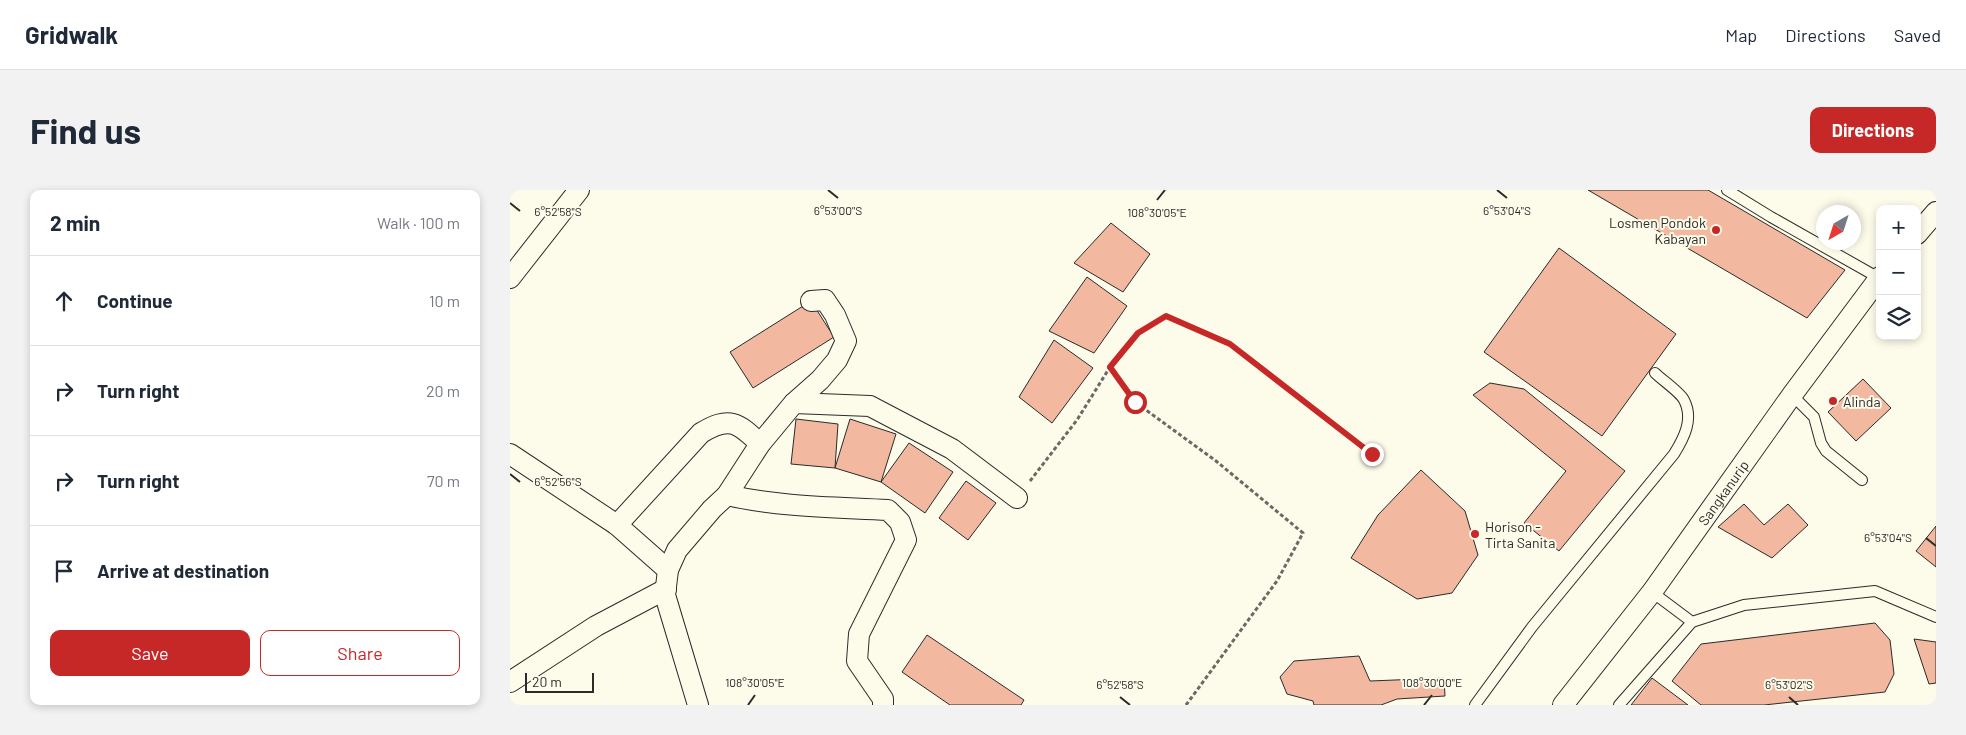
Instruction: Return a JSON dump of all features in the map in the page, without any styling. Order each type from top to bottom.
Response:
[{"type":"street","points":[[510,278],[579,190]]},
{"type":"street","points":[[1921,229],[1936,212]]},
{"type":"street","name":"Sangkanurip","points":[[1562,705],[1652,592],[1792,395],[1876,282]]},
{"type":"street","points":[[698,705],[665,595],[667,579],[677,550],[712,509],[727,495],[760,444],[794,403],[820,380],[837,360],[846,341],[835,315],[825,300],[812,301]]},
{"type":"street","points":[[794,403],[870,406],[952,449],[1017,498]]},
{"type":"street","points":[[617,525],[701,433],[714,425],[729,421],[744,428],[760,444]]},
{"type":"street","points":[[510,454],[617,525],[667,579]]},
{"type":"street","points":[[727,495],[756,502],[888,510],[900,522],[906,540],[858,634],[857,662],[883,699],[883,705]]},
{"type":"street","points":[[510,682],[667,579]]},
{"type":"lane","points":[[1727,190],[1771,217],[1876,275]]},
{"type":"lane","points":[[1475,705],[1532,627],[1668,462],[1686,436],[1688,419],[1684,399],[1655,374]]},
{"type":"lane","points":[[1792,395],[1814,417],[1821,443],[1826,450],[1862,480]]},
{"type":"lane","points":[[1619,705],[1692,622],[1744,605],[1875,591],[1936,616]]},
{"type":"lane","points":[[1652,592],[1692,622]]},
{"type":"path","points":[[1017,498],[1077,420],[1110,367],[1138,333],[1166,316],[1230,344],[1372,454]]},
{"type":"path","points":[[1110,367],[1135,402],[1216,462],[1303,533],[1277,581],[1186,705]]},
{"type":"building","name":"Losmen Pondok Kabayan","points":[[1588,190],[1708,190],[1845,270],[1807,318]]},
{"type":"building","points":[[1111,223],[1150,254],[1123,292],[1074,263]]},
{"type":"building","points":[[1559,248],[1676,334],[1602,436],[1484,352]]},
{"type":"building","points":[[1087,277],[1127,306],[1094,353],[1049,331]]},
{"type":"building","points":[[811,301],[834,337],[753,388],[730,352]]},
{"type":"building","points":[[1054,340],[1093,368],[1052,423],[1019,397]]},
{"type":"building","points":[[1863,379],[1891,408],[1856,441],[1828,412]]},
{"type":"building","points":[[1490,383],[1524,389],[1625,471],[1559,551],[1524,523],[1566,471],[1473,395]]},
{"type":"building","points":[[796,419],[838,424],[835,468],[791,464]]},
{"type":"building","points":[[850,419],[896,434],[881,482],[835,468]]},
{"type":"building","points":[[909,443],[953,472],[925,513],[881,482]]},
{"type":"building","points":[[1421,470],[1465,511],[1478,555],[1452,593],[1417,599],[1351,558],[1378,515]]},
{"type":"building","points":[[966,481],[996,503],[968,540],[939,518]]},
{"type":"building","points":[[1744,504],[1764,525],[1788,504],[1808,525],[1772,558],[1718,527]]},
{"type":"building","points":[[1936,526],[1936,567],[1916,551]]},
{"type":"building","points":[[1875,623],[1890,640],[1894,674],[1885,692],[1764,705],[1701,705],[1672,681],[1701,644]]},
{"type":"building","points":[[927,635],[1024,700],[1021,705],[950,705],[902,672]]},
{"type":"building","points":[[1914,639],[1936,642],[1936,683],[1929,684]]},
{"type":"building","points":[[1359,656],[1370,681],[1444,678],[1445,696],[1397,699],[1381,705],[1314,705],[1313,701],[1287,694],[1280,677],[1294,661]]},
{"type":"building","points":[[1652,678],[1688,705],[1631,705]]},
{"type":"place","name":"Losmen Pondok Kabayan","points":[[1716,230]]},
{"type":"place","name":"Alinda","points":[[1833,401]]},
{"type":"place","name":"Horison - Tirta Sanita","points":[[1475,534]]},
{"type":"route","points":[[1135,402],[1110,367],[1138,333],[1166,316],[1230,344],[1372,454]]}]
